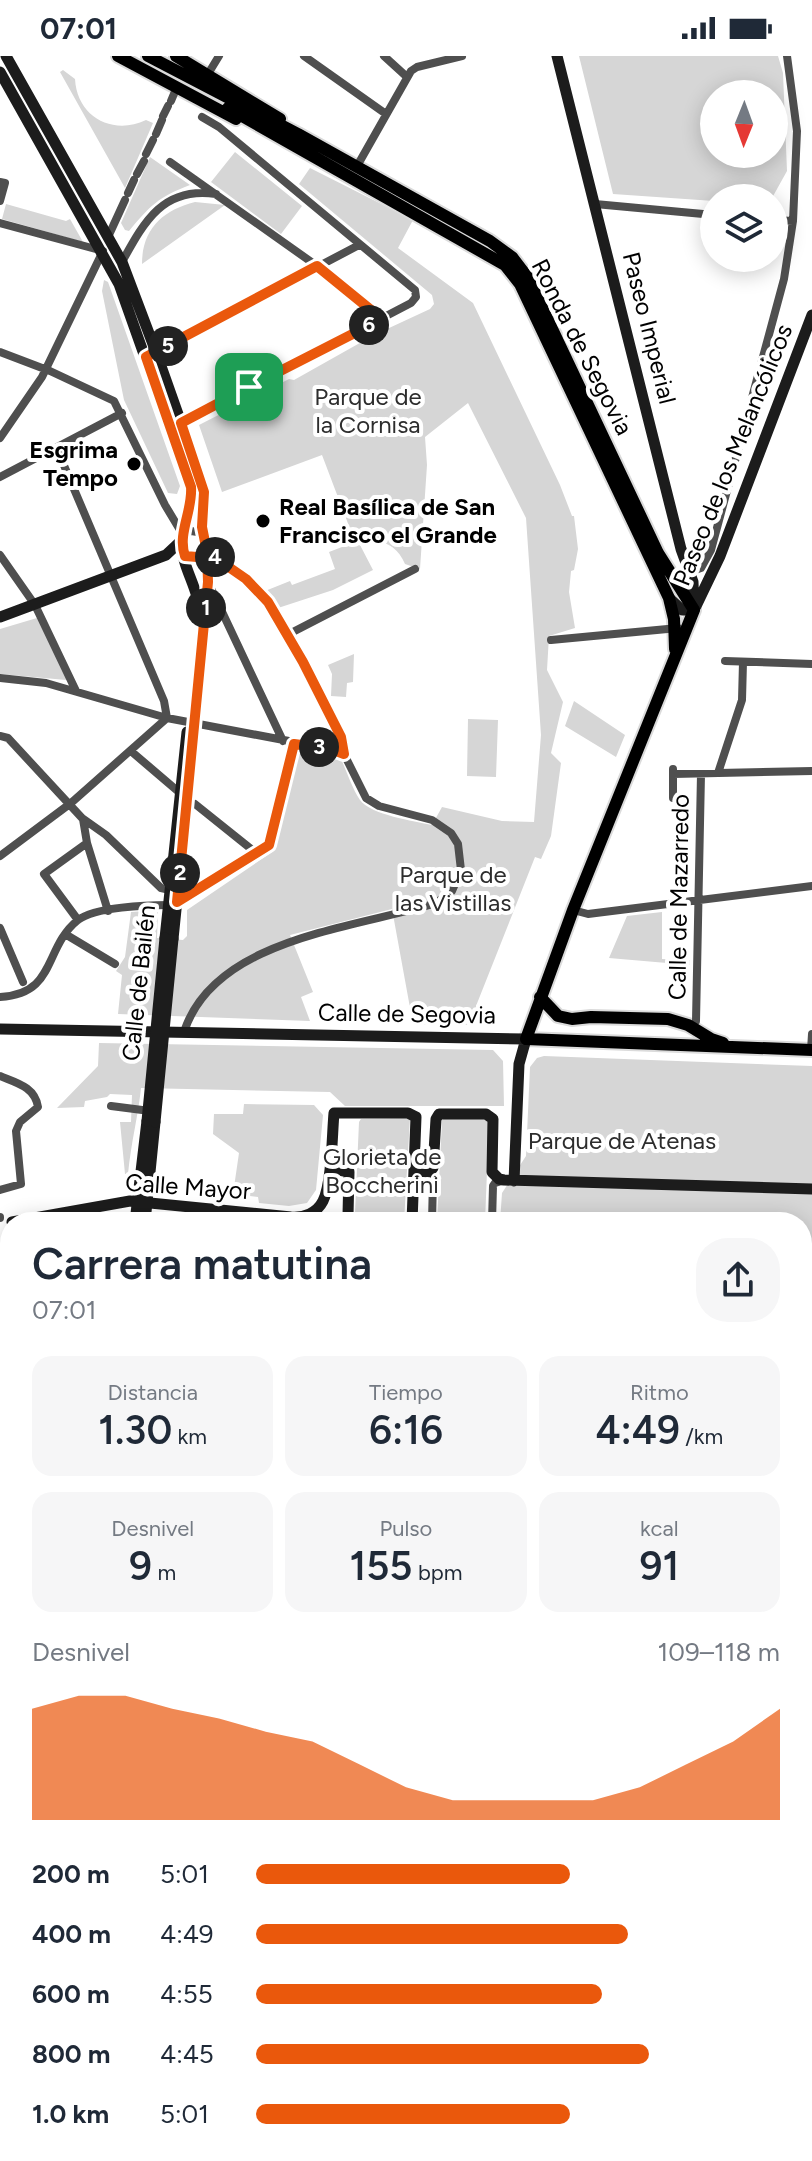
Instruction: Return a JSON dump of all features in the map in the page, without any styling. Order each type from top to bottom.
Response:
[{"type":"main road","points":[[6,56],[122,262],[191,487],[183,538],[185,556],[203,605]]},
{"type":"main road","points":[[118,56],[171,99],[226,115],[276,135]]},
{"type":"main road","name":"Ronda de Segovia","points":[[146,56],[298,134],[490,241],[512,257],[528,278],[658,553],[675,577],[692,616],[573,910],[526,1039]]},
{"type":"main road","name":"Ronda de Segovia","points":[[146,56],[276,135],[505,265],[520,284],[669,598],[675,628],[675,656]]},
{"type":"main road","points":[[176,56],[272,112],[298,134]]},
{"type":"main road","name":"Paseo Imperial","points":[[557,56],[683,553],[693,571],[692,616]]},
{"type":"main road","points":[[0,72],[103,251],[181,423],[202,482],[207,552]]},
{"type":"main road","name":"Paseo de los Melancólicos","points":[[692,616],[708,586],[812,315]]},
{"type":"main road","points":[[166,555],[183,538]]},
{"type":"main road","name":"Calle de Bailén","points":[[138,1212],[154,1118],[169,939],[203,605],[208,582],[207,552]]},
{"type":"main road","points":[[0,617],[166,555],[185,556]]},
{"type":"main road","points":[[669,598],[692,616]]},
{"type":"main road","name":"Calle de Bailén","points":[[173,903],[170,890],[191,722]]},
{"type":"main road","points":[[540,997],[558,1016],[572,1019],[668,1019],[688,1025],[711,1039],[739,1047]]},
{"type":"main road","name":"Calle de Segovia","points":[[0,1029],[526,1039],[812,1050]]},
{"type":"main road","points":[[509,1181],[519,1064],[526,1039]]},
{"type":"main road","points":[[326,1186],[334,1113],[412,1113],[417,1121],[421,1172],[414,1212]]},
{"type":"main road","points":[[421,1172],[434,1164],[436,1119],[439,1114],[486,1114],[493,1122],[492,1172],[499,1179],[812,1189]]},
{"type":"main road","points":[[329,1159],[339,1172]]},
{"type":"main road","points":[[326,1186],[332,1175],[349,1172],[348,1212]]},
{"type":"main road","name":"Calle Mayor","points":[[313,1212],[322,1202],[326,1186]]},
{"type":"main road","name":"Calle de Bailén","points":[[142,1202],[144,1212]]},
{"type":"main road","name":"Calle Mayor","points":[[66,1212],[142,1202],[241,1212]]},
{"type":"street","points":[[208,74],[219,56]]},
{"type":"street","points":[[304,56],[386,114]]},
{"type":"street","points":[[384,56],[407,77]]},
{"type":"street","points":[[356,168],[407,77],[417,67],[462,56]]},
{"type":"street","points":[[675,577],[701,568],[711,550],[784,279],[793,221],[797,131],[787,56]]},
{"type":"street","points":[[108,237],[171,99]]},
{"type":"street","points":[[181,423],[382,319],[416,297],[415,290],[219,127],[202,117]]},
{"type":"street","points":[[170,162],[317,266],[382,319]]},
{"type":"street","points":[[0,182],[5,183],[0,201]]},
{"type":"street","points":[[122,262],[140,229],[156,210],[180,197],[217,194]]},
{"type":"street","points":[[595,204],[700,214]]},
{"type":"street","points":[[788,221],[793,221]]},
{"type":"street","points":[[0,223],[103,251],[46,369],[0,438]]},
{"type":"street","points":[[151,354],[359,245]]},
{"type":"street","points":[[0,352],[46,369],[114,401],[183,538],[191,531],[204,533]]},
{"type":"street","points":[[0,477],[122,413]]},
{"type":"street","points":[[57,449],[164,701],[167,718]]},
{"type":"street","points":[[168,508],[183,508],[191,502]]},
{"type":"street","points":[[184,1032],[194,1007],[210,989],[248,961],[274,947],[413,910],[444,898],[457,882],[461,870],[458,844],[441,825],[417,814],[372,803],[364,795],[344,754],[341,737],[287,635],[260,592],[207,552],[197,557],[185,556]]},
{"type":"street","points":[[0,555],[35,605],[76,691]]},
{"type":"street","points":[[287,635],[415,569]]},
{"type":"street","points":[[693,571],[703,576],[708,586]]},
{"type":"street","points":[[208,582],[283,741]]},
{"type":"street","points":[[551,640],[675,628],[692,616]]},
{"type":"street","points":[[725,661],[812,664]]},
{"type":"street","points":[[718,773],[742,700],[743,662]]},
{"type":"street","points":[[0,678],[46,683],[167,718],[344,754]]},
{"type":"street","points":[[0,856],[71,803],[167,718]]},
{"type":"street","points":[[0,736],[8,738],[82,818],[106,835],[161,888],[170,890]]},
{"type":"street","points":[[0,997],[23,994],[36,984],[65,934],[78,920],[91,913],[173,903],[269,845],[294,744]]},
{"type":"street","points":[[132,752],[180,793]]},
{"type":"street","points":[[673,798],[673,772],[812,771]]},
{"type":"street","name":"Calle de Mazarredo","points":[[696,1021],[701,774]]},
{"type":"street","points":[[195,804],[256,853]]},
{"type":"street","points":[[82,818],[108,911]]},
{"type":"street","points":[[78,920],[44,874],[87,843]]},
{"type":"street","points":[[573,910],[588,914],[812,886]]},
{"type":"street","points":[[0,928],[23,982]]},
{"type":"street","points":[[65,934],[115,964]]},
{"type":"street","points":[[812,1034],[812,1050]]},
{"type":"street","points":[[0,1076],[29,1089],[36,1097],[38,1107],[20,1122],[16,1131],[22,1179],[18,1186],[0,1190]]},
{"type":"street","points":[[111,1106],[154,1118]]},
{"type":"street","points":[[421,1172],[433,1179],[432,1212]]},
{"type":"street","points":[[492,1212],[493,1186],[498,1181],[509,1181]]},
{"type":"green space","points":[[579,56],[778,56],[783,80],[700,80],[700,168],[787,168],[787,171],[780,184],[700,184],[700,200],[613,194]]},
{"type":"green space","points":[[63,70],[75,79],[82,104],[99,120],[121,126],[146,120],[153,123],[125,188],[60,72]]},
{"type":"green space","points":[[235,152],[302,206],[281,234],[211,182]]},
{"type":"green space","points":[[150,157],[190,185],[162,198],[129,231],[125,230],[121,223]]},
{"type":"green space","name":"Parque de las Vistillas","points":[[310,168],[413,220],[398,248],[473,303],[574,516],[578,549],[569,592],[575,628],[549,636],[547,670],[563,702],[551,753],[561,763],[551,836],[541,859],[535,857],[476,1006],[478,1025],[413,1024],[392,909],[290,935],[313,992],[301,997],[310,1021],[118,1014],[122,975],[116,971],[125,957],[131,912],[158,910],[157,938],[183,940],[187,936],[187,910],[272,852],[297,750],[341,759],[360,800],[373,810],[432,825],[442,807],[502,821],[534,822],[541,735],[526,518],[468,403],[425,437],[427,465],[420,569],[405,564],[393,547],[381,542],[367,542],[360,545],[373,570],[333,590],[278,608],[274,607],[265,591],[335,569],[329,552],[355,542],[322,455],[222,492],[199,425],[289,379],[294,380],[374,335],[430,309],[434,304],[432,295],[299,184]]},
{"type":"green space","points":[[195,202],[225,205],[142,264],[146,241],[156,223],[173,210]]},
{"type":"green space","points":[[6,204],[66,221],[70,219],[83,242],[2,219]]},
{"type":"green space","points":[[104,280],[108,282],[180,486],[177,494],[168,493],[124,400],[102,291]]},
{"type":"green space","points":[[37,618],[66,680],[0,674],[0,629]]},
{"type":"green space","points":[[354,654],[353,682],[347,683],[346,697],[331,696],[332,674],[328,665]]},
{"type":"green space","points":[[574,701],[625,735],[616,757],[565,726]]},
{"type":"green space","points":[[468,719],[498,720],[496,777],[467,776]]},
{"type":"green space","points":[[662,912],[662,959],[690,960],[690,965],[609,958],[627,916]]},
{"type":"green space","points":[[99,1043],[493,1050],[503,1061],[504,1106],[345,1106],[330,1092],[141,1088],[128,1174],[125,1174],[120,1122],[131,1122],[132,1095],[110,1094],[85,1101],[84,1107],[57,1108],[98,1066]]},
{"type":"green space","name":"Parque de Atenas","points":[[537,1058],[812,1066],[812,1212],[501,1212],[502,1193],[526,1156],[530,1067]]},
{"type":"green space","points":[[244,1104],[314,1105],[323,1115],[316,1190],[307,1203],[289,1206],[259,1203],[258,1197],[233,1194],[239,1153],[213,1134],[214,1114],[243,1114]]},
{"type":"green space","name":"Glorieta de Boccherini","points":[[410,1118],[405,1212],[355,1212],[361,1119]]},
{"type":"green space","points":[[442,1120],[489,1120],[485,1212],[437,1212]]},
{"type":"place","name":"Esgrima Tempo","points":[[134,464]]},
{"type":"place","name":"Real Basílica de San Francisco el Grande","points":[[263,521]]},
{"type":"route","points":[[249,387],[181,423],[204,492],[202,527],[207,552],[208,582],[177,902],[269,845],[294,744],[344,754],[341,737],[268,602],[246,579],[207,552],[197,557],[185,556],[182,540],[188,520],[191,487],[146,357],[317,266],[382,319],[249,387]]},
{"type":"park label","name":"Parque de la Cornisa","points":[[368,411]]}]
